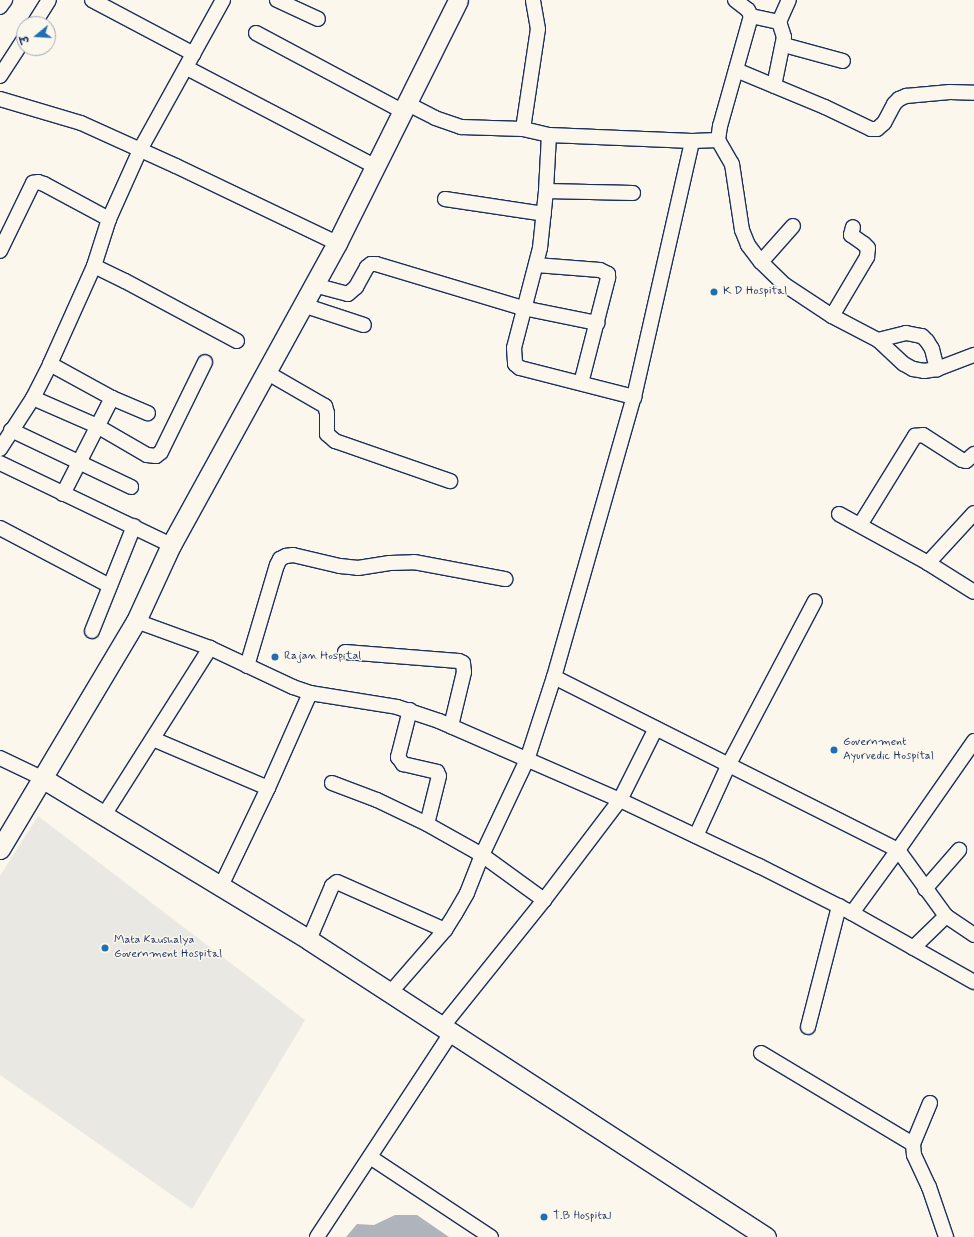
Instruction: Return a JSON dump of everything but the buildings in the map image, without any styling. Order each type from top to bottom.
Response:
[{"type":"street","points":[[0,7],[5,0]]},
{"type":"street","points":[[39,16],[49,0]]},
{"type":"street","points":[[92,0],[194,54]]},
{"type":"street","points":[[0,449],[33,398],[50,364],[94,266],[109,218],[140,150],[187,68],[223,0]]},
{"type":"street","points":[[277,0],[318,19]]},
{"type":"street","points":[[2,842],[136,621],[171,545],[337,243],[406,108],[458,0]]},
{"type":"street","points":[[523,129],[538,29],[533,0]]},
{"type":"street","points":[[735,0],[748,10],[751,16],[720,126],[718,140],[733,169],[742,230],[748,245],[761,262],[785,285],[832,316],[878,340],[904,364],[913,369],[924,371],[937,369],[974,355]]},
{"type":"street","points":[[778,22],[789,0]]},
{"type":"street","points":[[751,16],[778,22],[784,33],[784,45],[774,86]]},
{"type":"street","points":[[256,33],[406,108],[461,127],[482,129],[523,129],[549,135],[692,141],[718,140]]},
{"type":"street","points":[[784,45],[843,61]]},
{"type":"street","points":[[0,76],[16,51]]},
{"type":"street","points":[[187,68],[376,167]]},
{"type":"street","points":[[736,70],[871,129],[876,129],[884,123],[898,99],[906,96],[950,92],[974,93]]},
{"type":"street","points":[[0,99],[81,123],[337,243]]},
{"type":"street","points":[[549,135],[544,214],[536,265],[523,308],[514,348],[515,364],[520,368],[634,397]]},
{"type":"street","points":[[390,993],[445,930],[467,893],[482,855],[527,760],[554,677],[634,397],[692,141]]},
{"type":"street","points":[[0,251],[5,228],[30,186],[38,182],[109,218]]},
{"type":"street","points":[[546,191],[633,193]]},
{"type":"street","points":[[445,199],[544,214]]},
{"type":"street","points":[[761,262],[793,226]]},
{"type":"street","points":[[832,316],[867,257],[868,248],[851,235],[853,227]]},
{"type":"street","points":[[314,285],[348,294],[356,287],[367,267],[376,264],[523,308],[597,323]]},
{"type":"street","points":[[536,265],[600,270],[608,274],[581,383]]},
{"type":"street","points":[[94,266],[237,341]]},
{"type":"street","points":[[303,305],[364,325]]},
{"type":"street","points":[[878,340],[906,333],[922,336],[928,341],[932,349],[937,369]]},
{"type":"street","points":[[33,398],[96,426],[147,455],[156,456],[161,452],[205,362]]},
{"type":"street","points":[[50,364],[112,398],[148,413]]},
{"type":"street","points":[[266,372],[324,406],[327,413],[327,434],[335,441],[450,481]]},
{"type":"street","points":[[62,494],[96,426],[112,398]]},
{"type":"street","points":[[11,430],[131,487]]},
{"type":"street","points":[[860,525],[915,436],[923,435],[962,460],[966,461],[974,454]]},
{"type":"street","points":[[0,463],[171,545]]},
{"type":"street","points":[[839,514],[928,563],[974,592]]},
{"type":"street","points":[[928,563],[972,521]]},
{"type":"street","points":[[92,631],[134,526]]},
{"type":"street","points":[[0,528],[110,586]]},
{"type":"street","points":[[247,666],[277,565],[280,559],[286,556],[293,555],[340,566],[358,568],[390,563],[414,562],[505,579]]},
{"type":"street","points":[[696,836],[729,764],[815,600]]},
{"type":"street","points":[[136,621],[210,648],[293,688],[310,693],[410,710],[451,726],[620,800],[696,836],[839,906],[974,982]]},
{"type":"street","points":[[104,815],[210,648]]},
{"type":"street","points":[[345,652],[460,661],[463,663],[464,672],[451,726]]},
{"type":"street","points":[[554,677],[898,850],[946,916],[974,935]]},
{"type":"street","points":[[221,886],[268,788],[310,693]]},
{"type":"street","points":[[410,710],[398,757],[403,764],[437,772],[439,776],[427,824]]},
{"type":"street","points":[[317,1237],[370,1157],[447,1030],[620,800],[656,728]]},
{"type":"street","points":[[153,739],[268,788]]},
{"type":"street","points":[[852,913],[974,741]]},
{"type":"street","points":[[0,758],[42,778],[309,940],[766,1237]]},
{"type":"street","points":[[332,783],[377,800],[427,824],[482,855],[544,900]]},
{"type":"street","points":[[925,889],[959,850]]},
{"type":"street","points":[[309,940],[332,886],[337,882],[445,930]]},
{"type":"street","points":[[808,1027],[839,906]]},
{"type":"street","points":[[914,948],[946,916]]},
{"type":"street","points":[[761,1053],[913,1144]]},
{"type":"street","points":[[930,1103],[913,1144],[914,1156],[929,1186],[946,1237]]},
{"type":"street","points":[[370,1157],[491,1237]]},
{"type":"shaded area","name":"Mata Kaushalya Government Hospital","points":[[38,816],[305,1020],[192,1209],[0,1075],[0,876]]},
{"type":"shaded area","points":[[395,1215],[417,1215],[449,1237],[346,1237],[357,1224],[374,1225]]},
{"type":"place","name":"K D Hospital","points":[[714,292]]},
{"type":"place","name":"Rajan Hospital","points":[[275,657]]},
{"type":"place","name":"Government Ayurvedic Hospital","points":[[834,750]]},
{"type":"place","name":"Mata Kaushalya Government Hospital","points":[[105,948]]},
{"type":"place","name":"T.B Hospital","points":[[544,1217]]}]
